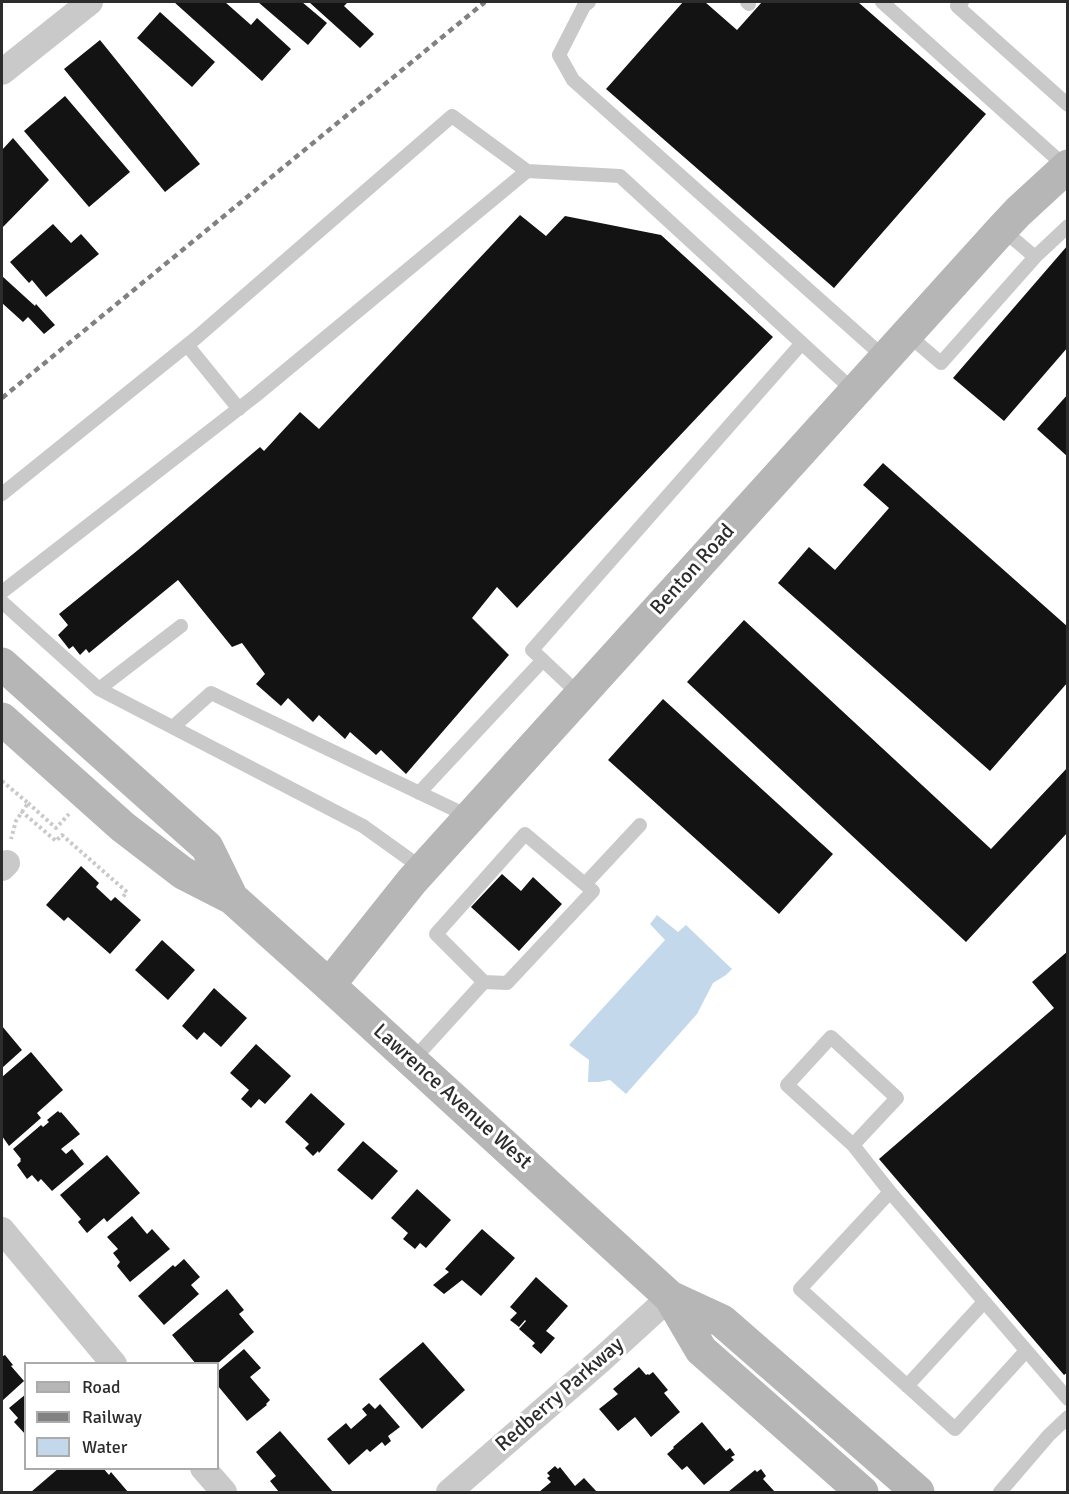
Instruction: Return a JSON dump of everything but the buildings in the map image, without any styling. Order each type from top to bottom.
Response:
[{"type":"main road","name":"Benton Road","points":[[329,985],[423,869],[1002,228],[1067,166]]},
{"type":"main road","name":"Lawrence Avenue West","points":[[2,664],[207,848],[232,898]]},
{"type":"main road","name":"Lawrence Avenue West","points":[[2,719],[123,827],[183,873],[232,898],[329,985],[670,1297],[701,1350],[862,1492]]},
{"type":"main road","name":"Lawrence Avenue West","points":[[670,1297],[722,1321],[918,1492]]},
{"type":"street","points":[[2,72],[90,2]]},
{"type":"street","points":[[2,1230],[112,1362]]},
{"type":"street","name":"Redberry Parkway","points":[[449,1492],[670,1297]]},
{"type":"street","points":[[205,1470],[224,1492]]},
{"type":"lane","points":[[589,2],[584,6],[559,55],[573,80],[885,358]]},
{"type":"lane","points":[[882,2],[1067,166]]},
{"type":"lane","points":[[962,2],[957,6],[1068,105]]},
{"type":"lane","points":[[2,494],[187,345],[452,117],[526,171],[620,176],[855,392]]},
{"type":"lane","points":[[2,592],[239,409],[526,171]]},
{"type":"lane","points":[[907,334],[941,363],[1035,257],[1068,226]]},
{"type":"lane","points":[[1002,228],[1035,257]]},
{"type":"lane","points":[[580,695],[532,650],[802,343]]},
{"type":"lane","points":[[187,345],[239,409]]},
{"type":"lane","points":[[2,602],[99,689],[363,826],[423,869]]},
{"type":"lane","points":[[99,689],[181,626]]},
{"type":"lane","points":[[418,793],[543,660]]},
{"type":"lane","points":[[173,727],[211,693],[470,817]]},
{"type":"lane","points":[[589,888],[525,834],[436,934],[484,981],[507,983],[589,888],[640,825]]},
{"type":"lane","points":[[412,1061],[484,981]]},
{"type":"lane","points":[[853,1145],[897,1098],[831,1037],[787,1085],[853,1145],[890,1192],[1068,1399]]},
{"type":"lane","points":[[890,1192],[800,1290],[955,1429],[1026,1351]]},
{"type":"lane","points":[[907,1386],[984,1302]]},
{"type":"lane","points":[[1000,1492],[1049,1435],[1068,1417]]},
{"type":"path","points":[[2,781],[54,826]]},
{"type":"path","points":[[4,866],[12,831],[28,803]]},
{"type":"path","points":[[21,812],[56,841],[62,835],[127,892],[122,898]]},
{"type":"water","points":[[657,915],[678,932],[686,925],[732,969],[713,983],[697,1014],[626,1094],[610,1080],[588,1082],[589,1060],[569,1045],[665,940],[650,924]]},
{"type":"railway","points":[[2,398],[485,2]]}]
